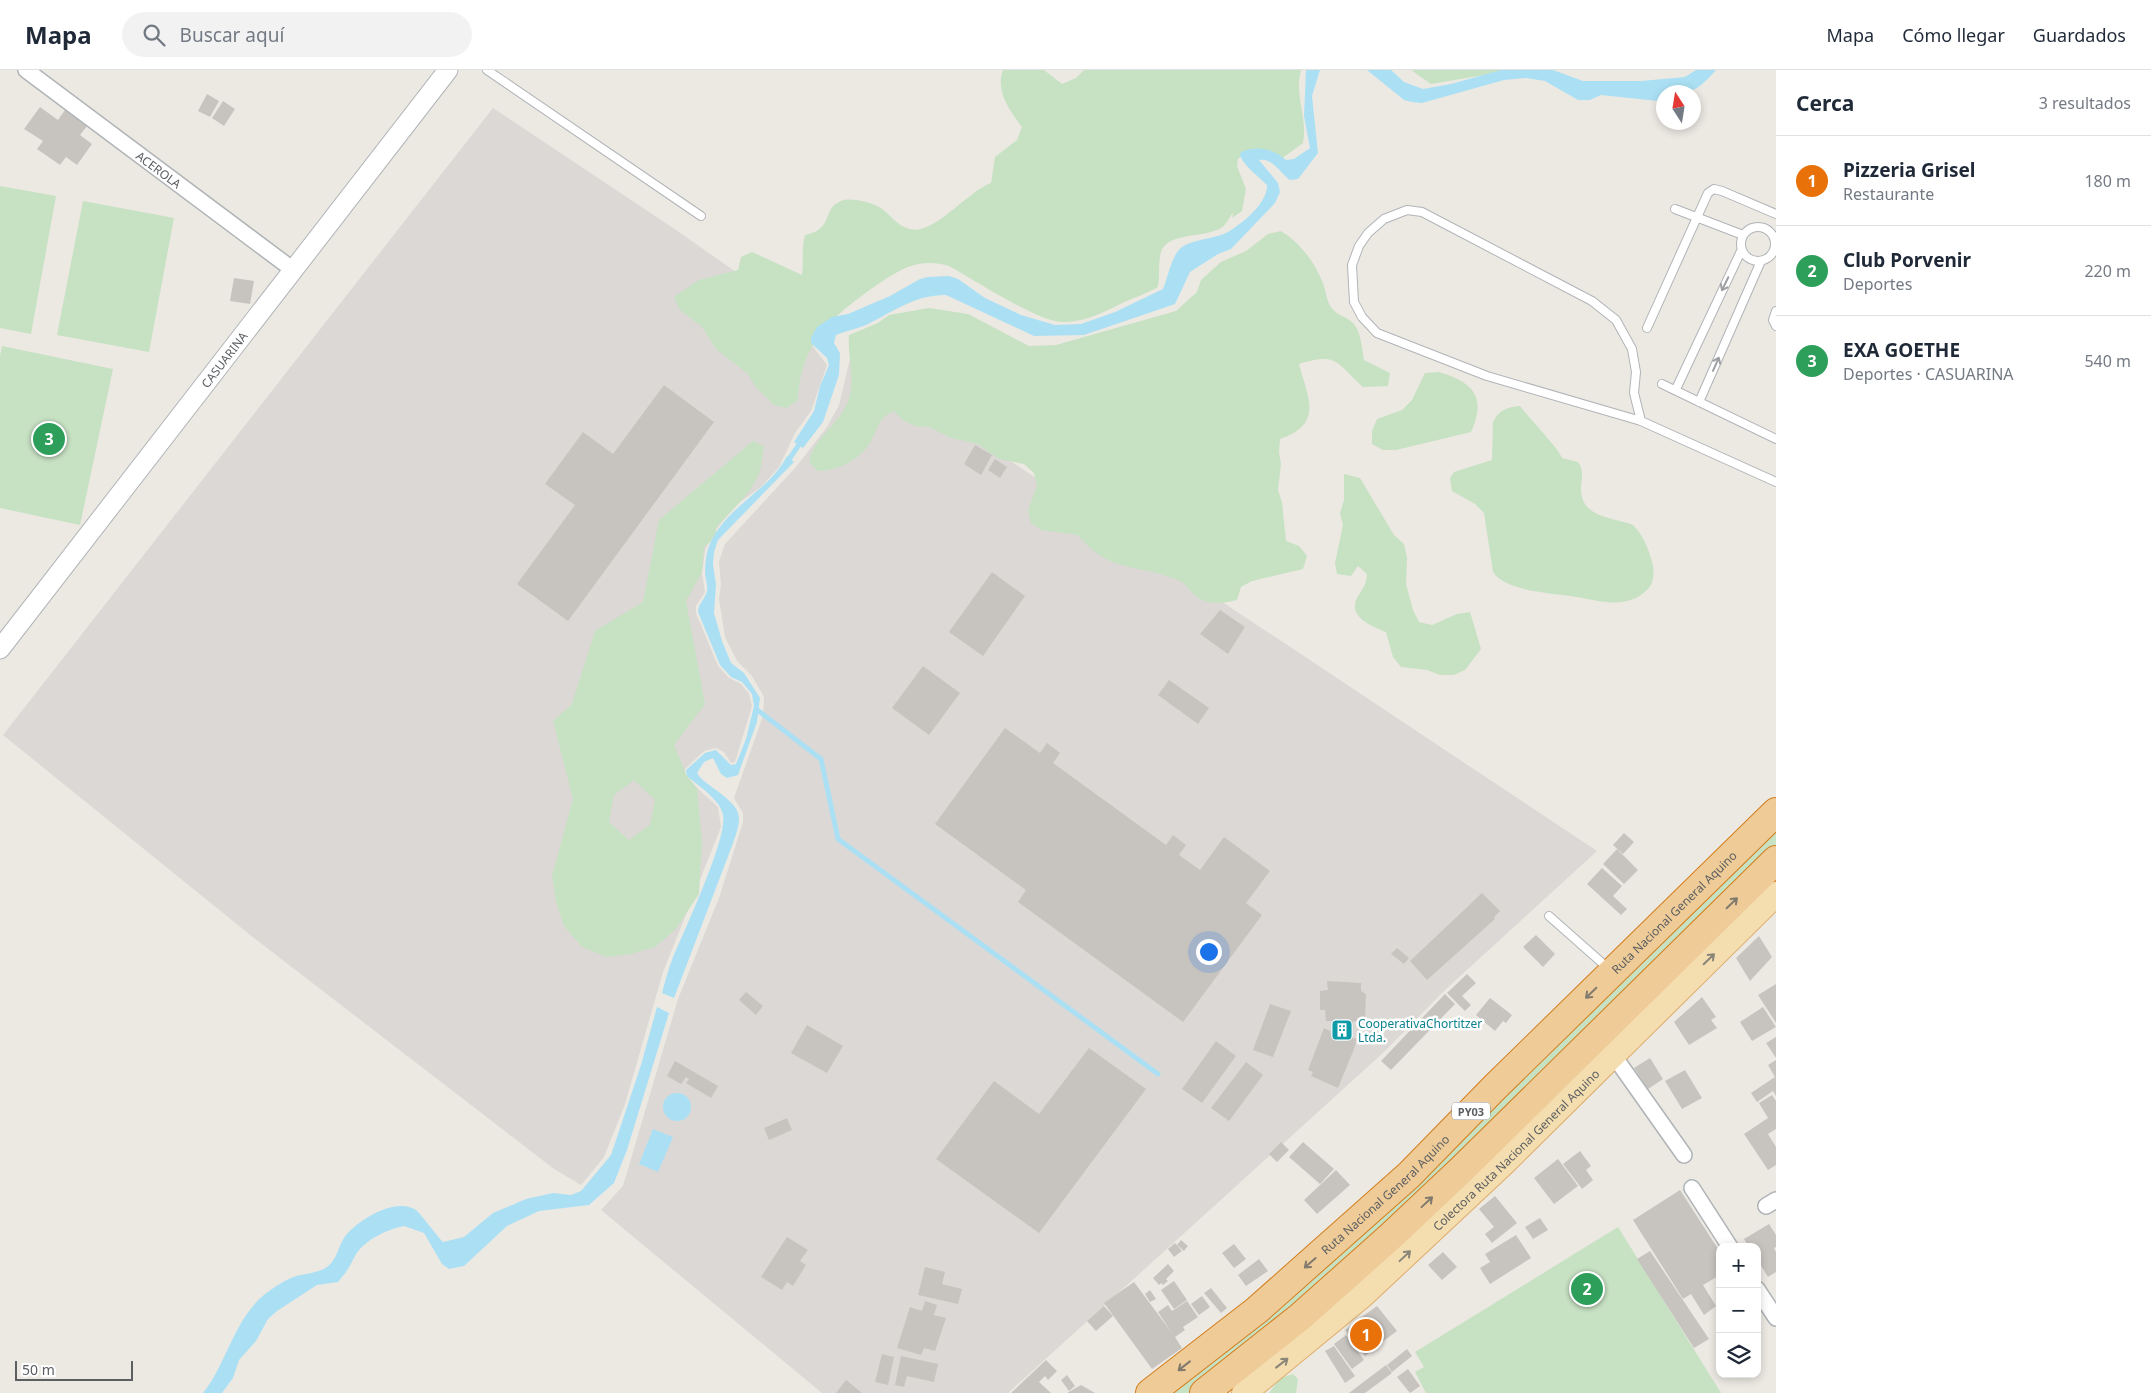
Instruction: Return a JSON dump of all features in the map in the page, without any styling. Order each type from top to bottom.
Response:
[{"type":"highway","name":"Ruta Nacional General Aquino","points":[[1150,1393],[1257,1310],[1409,1174],[1494,1086],[1776,812]]},
{"type":"highway","name":"PY03","points":[[1204,1393],[1300,1317],[1461,1170],[1776,860]]},
{"type":"main road","name":"Colectora Ruta Nacional General Aquino","points":[[1244,1393],[1362,1296],[1503,1164],[1614,1056],[1685,982],[1776,895]]},
{"type":"main road","points":[[1461,1170],[1685,982]]},
{"type":"street","name":"ACEROLA","points":[[26,70],[292,269]]},
{"type":"street","name":"CASUARINA","points":[[0,649],[292,269],[448,70]]},
{"type":"street","points":[[1614,1056],[1684,1155]]},
{"type":"street","points":[[1692,1188],[1727,1243]]},
{"type":"street","points":[[1761,1295],[1776,1318]]},
{"type":"lane","points":[[488,70],[701,216]]},
{"type":"lane","points":[[1647,328],[1708,193],[1714,189],[1776,214]]},
{"type":"lane","points":[[1675,209],[1743,234]]},
{"type":"lane","points":[[1641,422],[1634,393],[1636,372],[1632,349],[1616,320],[1592,301],[1422,212],[1407,210],[1384,219],[1368,233],[1359,246],[1352,265],[1354,302],[1362,317],[1377,332],[1487,376],[1641,422],[1776,482]]},
{"type":"lane","points":[[1756,227],[1764,228],[1774,239],[1775,247],[1772,254],[1761,261],[1753,261],[1742,251],[1740,243],[1743,234],[1749,229],[1756,227]]},
{"type":"lane","points":[[1676,390],[1742,251]]},
{"type":"lane","points":[[1699,402],[1761,261]]},
{"type":"lane","points":[[1776,312],[1773,320],[1776,326]]},
{"type":"lane","points":[[1662,384],[1776,439]]},
{"type":"lane","points":[[1549,916],[1613,972]]},
{"type":"shaded area","points":[[493,108],[679,232],[814,327],[808,340],[827,365],[811,411],[795,433],[779,467],[761,487],[736,505],[713,533],[705,550],[702,573],[705,592],[696,606],[696,613],[718,666],[729,678],[741,684],[749,694],[752,706],[735,762],[731,763],[724,752],[716,748],[704,751],[685,769],[685,777],[718,807],[721,827],[663,972],[625,1104],[604,1157],[581,1185],[554,1169],[254,938],[3,735]]},
{"type":"shaded area","points":[[851,355],[1597,851],[1445,990],[1384,1052],[1008,1393],[822,1393],[601,1210],[623,1186],[678,999],[719,898],[743,822],[743,813],[734,798],[763,716],[764,697],[752,676],[737,661],[725,637],[719,599],[721,585],[719,561],[725,544],[796,467],[827,427],[839,405]]},
{"type":"green space","points":[[1003,70],[1044,70],[1062,84],[1076,78],[1084,70],[1301,70],[1299,88],[1304,125],[1303,143],[1277,162],[1263,156],[1243,155],[1238,159],[1237,166],[1246,189],[1242,211],[1232,218],[1233,212],[1221,228],[1178,238],[1165,246],[1160,256],[1158,287],[1092,317],[1078,321],[1062,322],[1051,320],[1022,308],[949,266],[928,263],[913,265],[872,288],[845,309],[823,330],[809,353],[801,375],[798,400],[787,408],[774,405],[755,386],[748,374],[716,349],[702,327],[680,310],[674,297],[699,280],[738,270],[741,257],[752,252],[802,275],[805,235],[820,228],[831,209],[841,201],[855,200],[875,205],[901,225],[910,229],[929,226],[940,220],[991,183],[995,157],[1017,140],[1022,127],[1002,93],[1001,78]]},
{"type":"green space","points":[[1411,70],[1514,70],[1431,84]]},
{"type":"green space","points":[[0,186],[56,196],[31,334],[0,328]]},
{"type":"green space","points":[[83,201],[174,218],[149,352],[57,335]]},
{"type":"green space","points":[[1281,231],[1300,247],[1315,266],[1331,307],[1356,326],[1361,340],[1364,360],[1390,373],[1388,386],[1363,387],[1336,362],[1322,359],[1299,364],[1309,399],[1308,418],[1303,426],[1294,433],[1280,439],[1279,452],[1281,464],[1278,490],[1282,502],[1286,541],[1299,546],[1307,556],[1303,569],[1252,581],[1241,587],[1237,600],[1218,603],[1204,601],[1180,581],[1166,575],[1126,566],[1102,557],[1078,535],[1041,530],[1031,523],[1028,510],[1037,486],[1034,473],[1024,464],[999,459],[978,444],[951,438],[929,427],[915,426],[903,420],[894,411],[881,420],[866,448],[849,463],[834,469],[818,471],[809,462],[815,446],[843,412],[850,395],[852,378],[849,335],[878,323],[889,315],[929,308],[968,314],[1029,346],[1056,345],[1176,311],[1197,292],[1201,280],[1221,262],[1246,251],[1268,234]]},
{"type":"green space","points":[[2,346],[113,369],[80,525],[0,508],[0,356]]},
{"type":"green space","points":[[1439,372],[1461,381],[1474,393],[1478,409],[1471,432],[1396,450],[1383,450],[1372,444],[1372,431],[1377,419],[1402,410],[1412,400],[1425,373]]},
{"type":"green space","points":[[1520,406],[1556,448],[1562,458],[1578,462],[1582,472],[1582,498],[1586,505],[1599,515],[1633,525],[1640,534],[1650,554],[1653,575],[1652,582],[1647,590],[1638,596],[1630,600],[1610,602],[1540,592],[1507,583],[1493,572],[1484,513],[1475,504],[1452,491],[1450,478],[1454,472],[1492,460],[1493,422],[1504,410]]},
{"type":"green space","points":[[753,441],[764,446],[760,470],[751,488],[716,528],[716,537],[704,547],[702,572],[686,601],[705,704],[674,745],[687,776],[697,788],[702,842],[699,894],[675,930],[655,947],[631,954],[607,957],[582,947],[564,926],[556,902],[552,876],[573,799],[553,721],[572,704],[595,631],[643,602],[659,520]],"holes":[[[634,780],[655,800],[650,825],[629,840],[609,822],[614,795]]]},
{"type":"green space","points":[[1344,474],[1360,478],[1394,535],[1404,544],[1407,558],[1406,584],[1413,610],[1419,622],[1432,625],[1457,614],[1470,612],[1481,649],[1465,670],[1454,675],[1440,675],[1427,670],[1401,667],[1393,657],[1386,632],[1368,624],[1358,615],[1355,610],[1355,603],[1365,584],[1367,574],[1358,566],[1351,576],[1337,574],[1335,563],[1343,525],[1340,513],[1344,500]]},
{"type":"green space","points":[[1776,826],[1776,848],[1412,1205],[1191,1393],[1166,1393]]},
{"type":"green space","points":[[1618,1227],[1721,1393],[1426,1393],[1415,1372],[1424,1367],[1415,1352]]},
{"type":"green space","points":[[1293,1374],[1298,1379],[1296,1393],[1269,1393],[1280,1378]]},
{"type":"water","points":[[1306,70],[1320,70],[1312,96],[1318,153],[1298,179],[1290,180],[1272,163],[1259,160],[1278,183],[1280,192],[1275,203],[1231,249],[1218,254],[1190,272],[1175,304],[1084,335],[1034,336],[946,295],[914,301],[866,325],[836,335],[834,343],[840,353],[839,375],[823,422],[803,448],[794,442],[814,411],[820,386],[829,365],[827,358],[811,343],[811,338],[817,327],[832,317],[848,314],[890,296],[920,279],[949,276],[958,279],[985,298],[1021,315],[1055,325],[1081,324],[1115,312],[1163,289],[1173,260],[1182,247],[1192,242],[1226,233],[1246,219],[1263,199],[1267,185],[1245,164],[1240,156],[1241,152],[1265,149],[1276,153],[1286,160],[1294,159],[1310,148],[1304,116]]},
{"type":"water","points":[[1367,70],[1391,70],[1404,82],[1423,89],[1451,84],[1501,70],[1553,70],[1583,81],[1641,81],[1685,77],[1696,70],[1716,70],[1700,85],[1656,85],[1656,101],[1601,95],[1590,100],[1578,100],[1545,81],[1526,78],[1504,80],[1422,103],[1404,100]]},
{"type":"water","points":[[787,456],[794,462],[718,540],[714,552],[713,564],[716,585],[714,613],[722,641],[731,663],[744,673],[760,698],[757,722],[738,775],[727,778],[721,774],[713,758],[704,762],[697,773],[734,806],[738,812],[739,822],[732,846],[674,998],[662,993],[672,960],[712,864],[723,827],[723,815],[718,804],[687,776],[686,770],[705,753],[716,750],[731,765],[736,764],[746,739],[754,706],[752,694],[742,682],[731,677],[720,665],[698,612],[707,591],[705,563],[708,549],[724,522],[769,480]]},
{"type":"water","points":[[657,1007],[669,1013],[627,1150],[614,1183],[589,1205],[539,1211],[507,1226],[464,1266],[449,1269],[442,1264],[424,1233],[404,1226],[384,1233],[370,1240],[359,1250],[338,1282],[317,1285],[268,1319],[256,1341],[239,1360],[233,1378],[222,1393],[203,1393],[238,1328],[254,1304],[278,1285],[295,1276],[319,1271],[327,1267],[333,1261],[349,1231],[377,1212],[387,1208],[408,1206],[416,1210],[443,1242],[464,1237],[493,1213],[526,1199],[553,1193],[571,1195],[581,1191],[611,1155],[641,1065]]},
{"type":"water","points":[[677,1093],[687,1097],[691,1107],[687,1117],[677,1121],[667,1117],[663,1107],[667,1097]]},
{"type":"water","points":[[653,1129],[673,1137],[658,1172],[639,1164]]},
{"type":"building","points":[[207,94],[219,101],[210,117],[198,111]]},
{"type":"building","points":[[223,101],[235,109],[224,126],[212,118]]},
{"type":"building","points":[[40,107],[58,120],[65,110],[87,126],[80,135],[92,144],[77,165],[66,157],[60,165],[37,149],[43,141],[24,129]]},
{"type":"building","points":[[234,278],[254,281],[250,304],[230,301]]},
{"type":"building","points":[[664,385],[714,422],[568,621],[517,584],[575,505],[545,484],[583,432],[613,454]]},
{"type":"building","points":[[975,445],[992,455],[981,475],[964,464]]},
{"type":"building","points":[[995,459],[1007,467],[1000,478],[988,470]]},
{"type":"building","points":[[992,572],[1025,596],[983,656],[949,632]]},
{"type":"building","points":[[1220,610],[1245,627],[1228,654],[1200,634]]},
{"type":"building","points":[[923,666],[960,693],[929,735],[892,708]]},
{"type":"building","points":[[1169,680],[1209,708],[1198,724],[1158,695]]},
{"type":"building","points":[[1005,728],[1040,753],[1047,743],[1060,753],[1053,763],[1166,845],[1173,835],[1186,845],[1179,855],[1200,870],[1224,837],[1270,871],[1246,903],[1262,915],[1183,1022],[1018,902],[1026,890],[935,824]]},
{"type":"building","points":[[1624,833],[1634,842],[1623,854],[1613,845]]},
{"type":"building","points":[[1617,849],[1638,870],[1624,884],[1603,864]]},
{"type":"building","points":[[1602,868],[1622,886],[1613,896],[1627,909],[1621,915],[1587,884]]},
{"type":"building","name":"CooperativaChortitzer Ltda.","points":[[1482,893],[1500,911],[1494,917],[1495,919],[1427,980],[1410,961]]},
{"type":"building","points":[[1536,935],[1555,954],[1543,967],[1523,947]]},
{"type":"building","points":[[1759,936],[1772,957],[1750,981],[1736,958]]},
{"type":"building","points":[[1397,948],[1409,958],[1404,964],[1391,954]]},
{"type":"building","points":[[1467,974],[1476,983],[1462,996],[1471,1005],[1465,1011],[1447,993]]},
{"type":"building","name":"CooperativaChortitzer Ltda.","points":[[1327,981],[1361,983],[1361,991],[1366,994],[1365,1018],[1360,1019],[1360,1022],[1353,1021],[1352,1038],[1357,1039],[1338,1088],[1311,1076],[1313,1072],[1308,1070],[1324,1028],[1332,1032],[1332,1021],[1326,1021],[1325,1010],[1320,1010],[1320,991],[1328,990]]},
{"type":"building","points":[[1776,984],[1776,1023],[1758,995]]},
{"type":"building","points":[[746,992],[763,1006],[756,1015],[739,1000]]},
{"type":"building","points":[[1445,994],[1455,1004],[1391,1070],[1381,1061]]},
{"type":"building","points":[[1702,997],[1716,1017],[1711,1020],[1717,1028],[1689,1045],[1674,1022]]},
{"type":"building","points":[[1490,998],[1512,1015],[1506,1023],[1503,1021],[1495,1031],[1476,1015]]},
{"type":"building","points":[[1270,1004],[1291,1011],[1273,1057],[1253,1050]]},
{"type":"building","points":[[1763,1007],[1776,1027],[1752,1041],[1740,1022]]},
{"type":"building","points":[[807,1025],[843,1046],[827,1073],[791,1053]]},
{"type":"building","points":[[1776,1037],[1776,1058],[1766,1043]]},
{"type":"building","points":[[1216,1041],[1236,1056],[1202,1103],[1182,1089]]},
{"type":"building","points":[[1089,1048],[1146,1089],[1039,1233],[936,1159],[994,1081],[1039,1114]]},
{"type":"building","points":[[1650,1058],[1663,1079],[1648,1089],[1634,1068]]},
{"type":"building","points":[[1776,1060],[1776,1096],[1773,1091],[1757,1102],[1751,1093],[1775,1077],[1768,1065]]},
{"type":"building","points":[[675,1061],[718,1086],[711,1098],[686,1083],[689,1079],[686,1077],[681,1084],[667,1076]]},
{"type":"building","points":[[1246,1062],[1263,1075],[1229,1121],[1211,1108]]},
{"type":"building","points":[[1685,1070],[1702,1098],[1682,1109],[1665,1081]]},
{"type":"building","points":[[1772,1095],[1776,1101],[1776,1129],[1768,1134],[1776,1147],[1776,1165],[1768,1170],[1744,1134],[1768,1118],[1759,1103]]},
{"type":"building","points":[[787,1118],[792,1130],[769,1140],[764,1128]]},
{"type":"building","points":[[1281,1142],[1289,1150],[1277,1162],[1269,1154]]},
{"type":"building","points":[[1303,1142],[1334,1169],[1320,1184],[1289,1157]]},
{"type":"building","points":[[1580,1151],[1591,1166],[1586,1170],[1593,1180],[1582,1189],[1563,1164]]},
{"type":"building","points":[[1558,1159],[1578,1186],[1554,1204],[1534,1178]]},
{"type":"building","points":[[1336,1170],[1350,1185],[1317,1214],[1304,1200]]},
{"type":"building","points":[[1680,1190],[1716,1246],[1716,1277],[1703,1285],[1716,1306],[1704,1315],[1691,1294],[1683,1299],[1633,1220]]},
{"type":"building","points":[[1495,1196],[1517,1223],[1492,1243],[1485,1234],[1494,1227],[1479,1209]]},
{"type":"building","points":[[1540,1218],[1548,1230],[1533,1239],[1525,1227]]},
{"type":"building","points":[[1769,1224],[1776,1235],[1776,1247],[1774,1248],[1776,1252],[1776,1272],[1768,1277],[1761,1266],[1761,1243],[1746,1243],[1744,1239]]},
{"type":"building","points":[[1516,1235],[1531,1258],[1490,1284],[1480,1268],[1490,1262],[1485,1254]]},
{"type":"building","points":[[787,1237],[808,1250],[800,1261],[806,1265],[793,1286],[787,1282],[782,1290],[761,1277]]},
{"type":"building","points":[[1181,1240],[1188,1246],[1184,1251],[1177,1245]]},
{"type":"building","points":[[1175,1243],[1182,1251],[1174,1257],[1168,1249]]},
{"type":"building","points":[[1234,1244],[1246,1259],[1234,1268],[1222,1253]]},
{"type":"building","points":[[1650,1251],[1709,1339],[1694,1348],[1637,1259]]},
{"type":"building","points":[[1443,1252],[1457,1267],[1442,1280],[1428,1265]]},
{"type":"building","points":[[1259,1259],[1268,1271],[1246,1286],[1238,1275]]},
{"type":"building","points":[[1168,1264],[1174,1271],[1166,1279],[1168,1281],[1163,1285],[1161,1283],[1159,1285],[1153,1278]]},
{"type":"building","points":[[925,1267],[945,1272],[942,1284],[962,1289],[958,1304],[918,1295]]},
{"type":"building","points":[[1174,1281],[1187,1300],[1174,1309],[1161,1290]]},
{"type":"building","points":[[1134,1282],[1172,1333],[1158,1312],[1168,1305],[1172,1311],[1187,1301],[1198,1317],[1183,1327],[1185,1330],[1175,1337],[1182,1348],[1152,1369],[1104,1303]]},
{"type":"building","points":[[1211,1288],[1227,1308],[1221,1313],[1204,1293]]},
{"type":"building","points":[[1150,1290],[1156,1299],[1150,1302],[1145,1294]]},
{"type":"building","points":[[1202,1296],[1210,1307],[1199,1315],[1191,1304]]},
{"type":"building","points":[[925,1301],[937,1305],[934,1315],[946,1318],[935,1351],[924,1348],[921,1355],[897,1348],[910,1307],[922,1311]]},
{"type":"building","points":[[1104,1306],[1113,1316],[1096,1331],[1087,1321]]},
{"type":"building","points":[[1377,1306],[1397,1331],[1378,1345],[1359,1319]]},
{"type":"building","points":[[1358,1321],[1377,1347],[1365,1356],[1345,1330]]},
{"type":"building","points":[[1346,1335],[1364,1360],[1352,1369],[1334,1344]]},
{"type":"building","points":[[1334,1346],[1355,1376],[1345,1383],[1325,1351]]},
{"type":"building","points":[[1407,1349],[1412,1356],[1392,1372],[1387,1365]]},
{"type":"building","points":[[882,1354],[894,1357],[888,1385],[875,1382]]},
{"type":"building","points":[[901,1356],[938,1364],[934,1382],[907,1376],[904,1387],[895,1385]]},
{"type":"building","points":[[1046,1360],[1057,1371],[1048,1380],[1045,1376],[1039,1382],[1051,1393],[1011,1393]]},
{"type":"building","points":[[1386,1365],[1392,1373],[1365,1393],[1349,1393]]},
{"type":"building","points":[[1408,1369],[1420,1386],[1410,1393],[1397,1377]]},
{"type":"building","points":[[1067,1375],[1075,1386],[1069,1391],[1061,1380]]},
{"type":"building","points":[[846,1380],[862,1393],[836,1393]]},
{"type":"building","points":[[1081,1385],[1095,1393],[1067,1393]]},
{"type":"waterway","points":[[786,464],[802,440]]},
{"type":"waterway","points":[[756,709],[821,759],[838,839],[1158,1074]]},
{"type":"place","name":"EXA GOETHE","points":[[49,439]]},
{"type":"place","name":"CooperativaChortitzer Ltda.","points":[[1342,1030]]},
{"type":"place","name":"Club Porvenir","points":[[1587,1289]]},
{"type":"place","name":"Pizzeria Grisel","points":[[1366,1335]]}]
